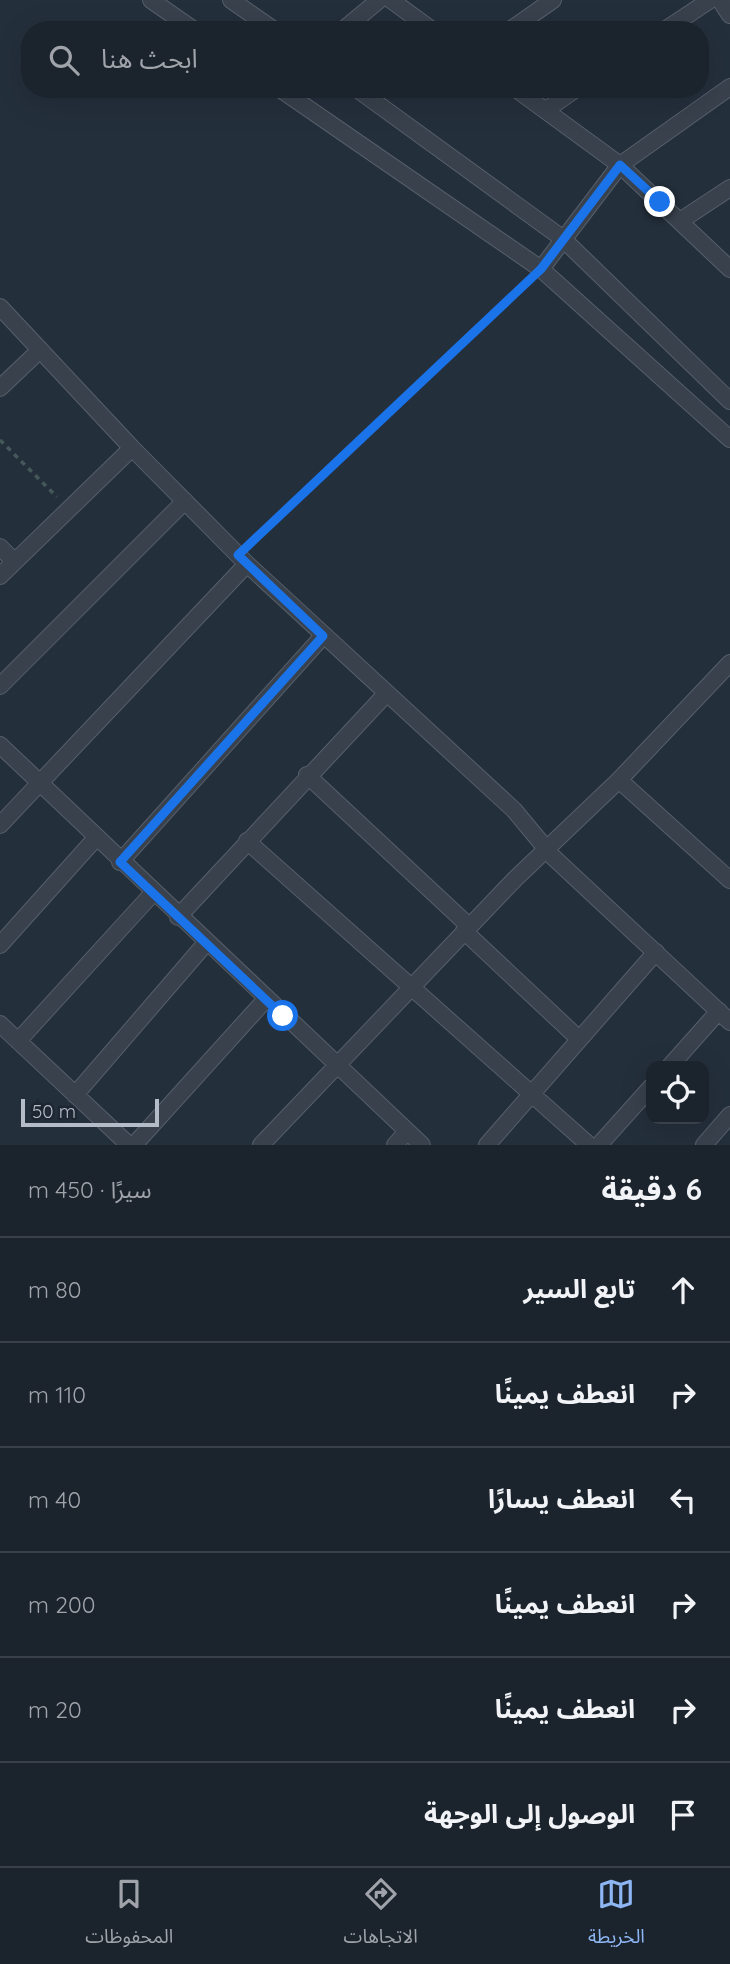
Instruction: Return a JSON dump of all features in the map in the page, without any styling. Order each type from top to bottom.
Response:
[{"type":"street","points":[[151,0],[181,21]]},
{"type":"street","points":[[231,0],[261,21]]},
{"type":"street","points":[[354,21],[379,0]]},
{"type":"street","points":[[391,0],[420,21]]},
{"type":"street","points":[[523,21],[553,0]]},
{"type":"street","points":[[678,21],[709,0]]},
{"type":"street","points":[[720,0],[730,15]]},
{"type":"street","points":[[541,269],[620,165],[730,87]]},
{"type":"street","points":[[293,98],[541,269],[730,439]]},
{"type":"street","points":[[369,98],[562,238],[730,401]]},
{"type":"street","points":[[529,98],[620,165],[730,269]]},
{"type":"street","points":[[546,110],[563,98]]},
{"type":"street","points":[[680,221],[730,188]]},
{"type":"street","points":[[0,307],[132,448],[243,559],[323,636],[514,810],[545,849],[724,1016],[675,1061]]},
{"type":"street","points":[[0,388],[40,350]]},
{"type":"street","points":[[0,576],[132,448]]},
{"type":"street","points":[[0,686],[184,500]]},
{"type":"street","points":[[0,547],[15,561]]},
{"type":"street","points":[[0,825],[243,559]]},
{"type":"street","points":[[120,862],[323,636]]},
{"type":"street","points":[[261,1145],[467,929],[545,849],[619,780],[730,663]]},
{"type":"street","points":[[178,917],[307,775],[386,694]]},
{"type":"street","points":[[0,745],[178,917],[422,1145]]},
{"type":"street","points":[[307,775],[579,1039]]},
{"type":"street","points":[[619,780],[730,880]]},
{"type":"street","points":[[0,945],[96,839]]},
{"type":"street","points":[[247,841],[589,1145]]},
{"type":"street","points":[[18,1041],[153,893]]},
{"type":"street","points":[[75,1095],[206,943]]},
{"type":"street","points":[[487,1145],[656,952]]},
{"type":"street","points":[[0,1024],[132,1145],[265,999]]},
{"type":"street","points":[[599,1145],[646,1093]]},
{"type":"street","points":[[704,1145],[730,1115]]},
{"type":"street","points":[[395,1145],[407,1131]]},
{"type":"path","points":[[243,559],[541,269]]},
{"type":"path","points":[[0,440],[68,509]]},
{"type":"route","points":[[283,1016],[120,862],[323,636],[238,555],[541,269],[620,165],[660,202]]}]
